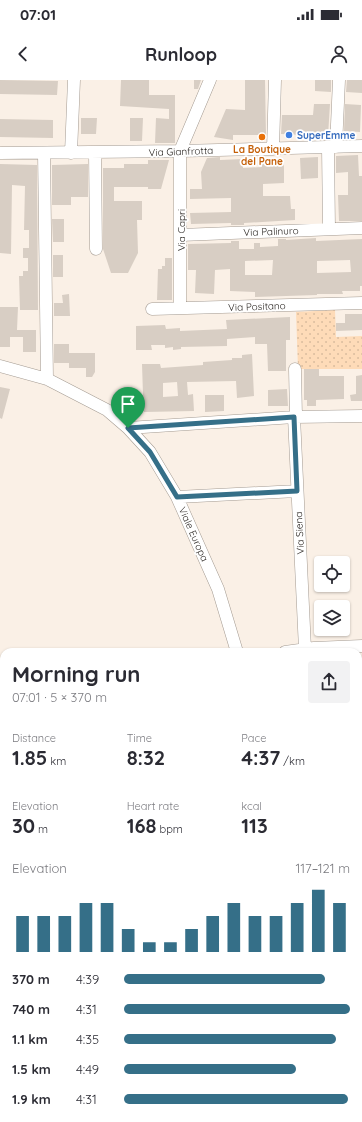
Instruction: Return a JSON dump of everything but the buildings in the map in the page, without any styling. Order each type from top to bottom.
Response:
[{"type":"street","points":[[71,153],[74,80]]},
{"type":"street","points":[[180,151],[210,80]]},
{"type":"street","points":[[273,148],[274,80]]},
{"type":"street","points":[[329,229],[332,147],[339,80]]},
{"type":"street","name":"Via Gianfrotta","points":[[0,153],[95,153],[362,146]]},
{"type":"street","name":"Via Capri","points":[[180,151],[180,308]]},
{"type":"street","points":[[44,153],[47,379]]},
{"type":"street","points":[[95,153],[96,249]]},
{"type":"street","name":"Via Palinuro","points":[[181,235],[362,228]]},
{"type":"street","name":"Via Positano","points":[[152,309],[362,303]]},
{"type":"street","name":"Viale Europa","points":[[0,366],[47,379],[107,410],[128,428],[150,452],[177,497],[218,589],[236,648]]},
{"type":"street","name":"Via Siena","points":[[296,369],[295,417],[297,491],[305,648]]},
{"type":"street","points":[[128,428],[295,417],[362,416]]},
{"type":"street","points":[[177,497],[297,491]]},
{"type":"shaded area","points":[[335,310],[336,337],[362,336],[362,369],[298,369],[296,312]]},
{"type":"place","name":"SuperEmme","points":[[289,135]]},
{"type":"place","name":"La Boutique del Pane","points":[[262,137]]},
{"type":"route","points":[[294,417],[297,491],[177,497],[150,452],[128,428],[294,417]]}]
